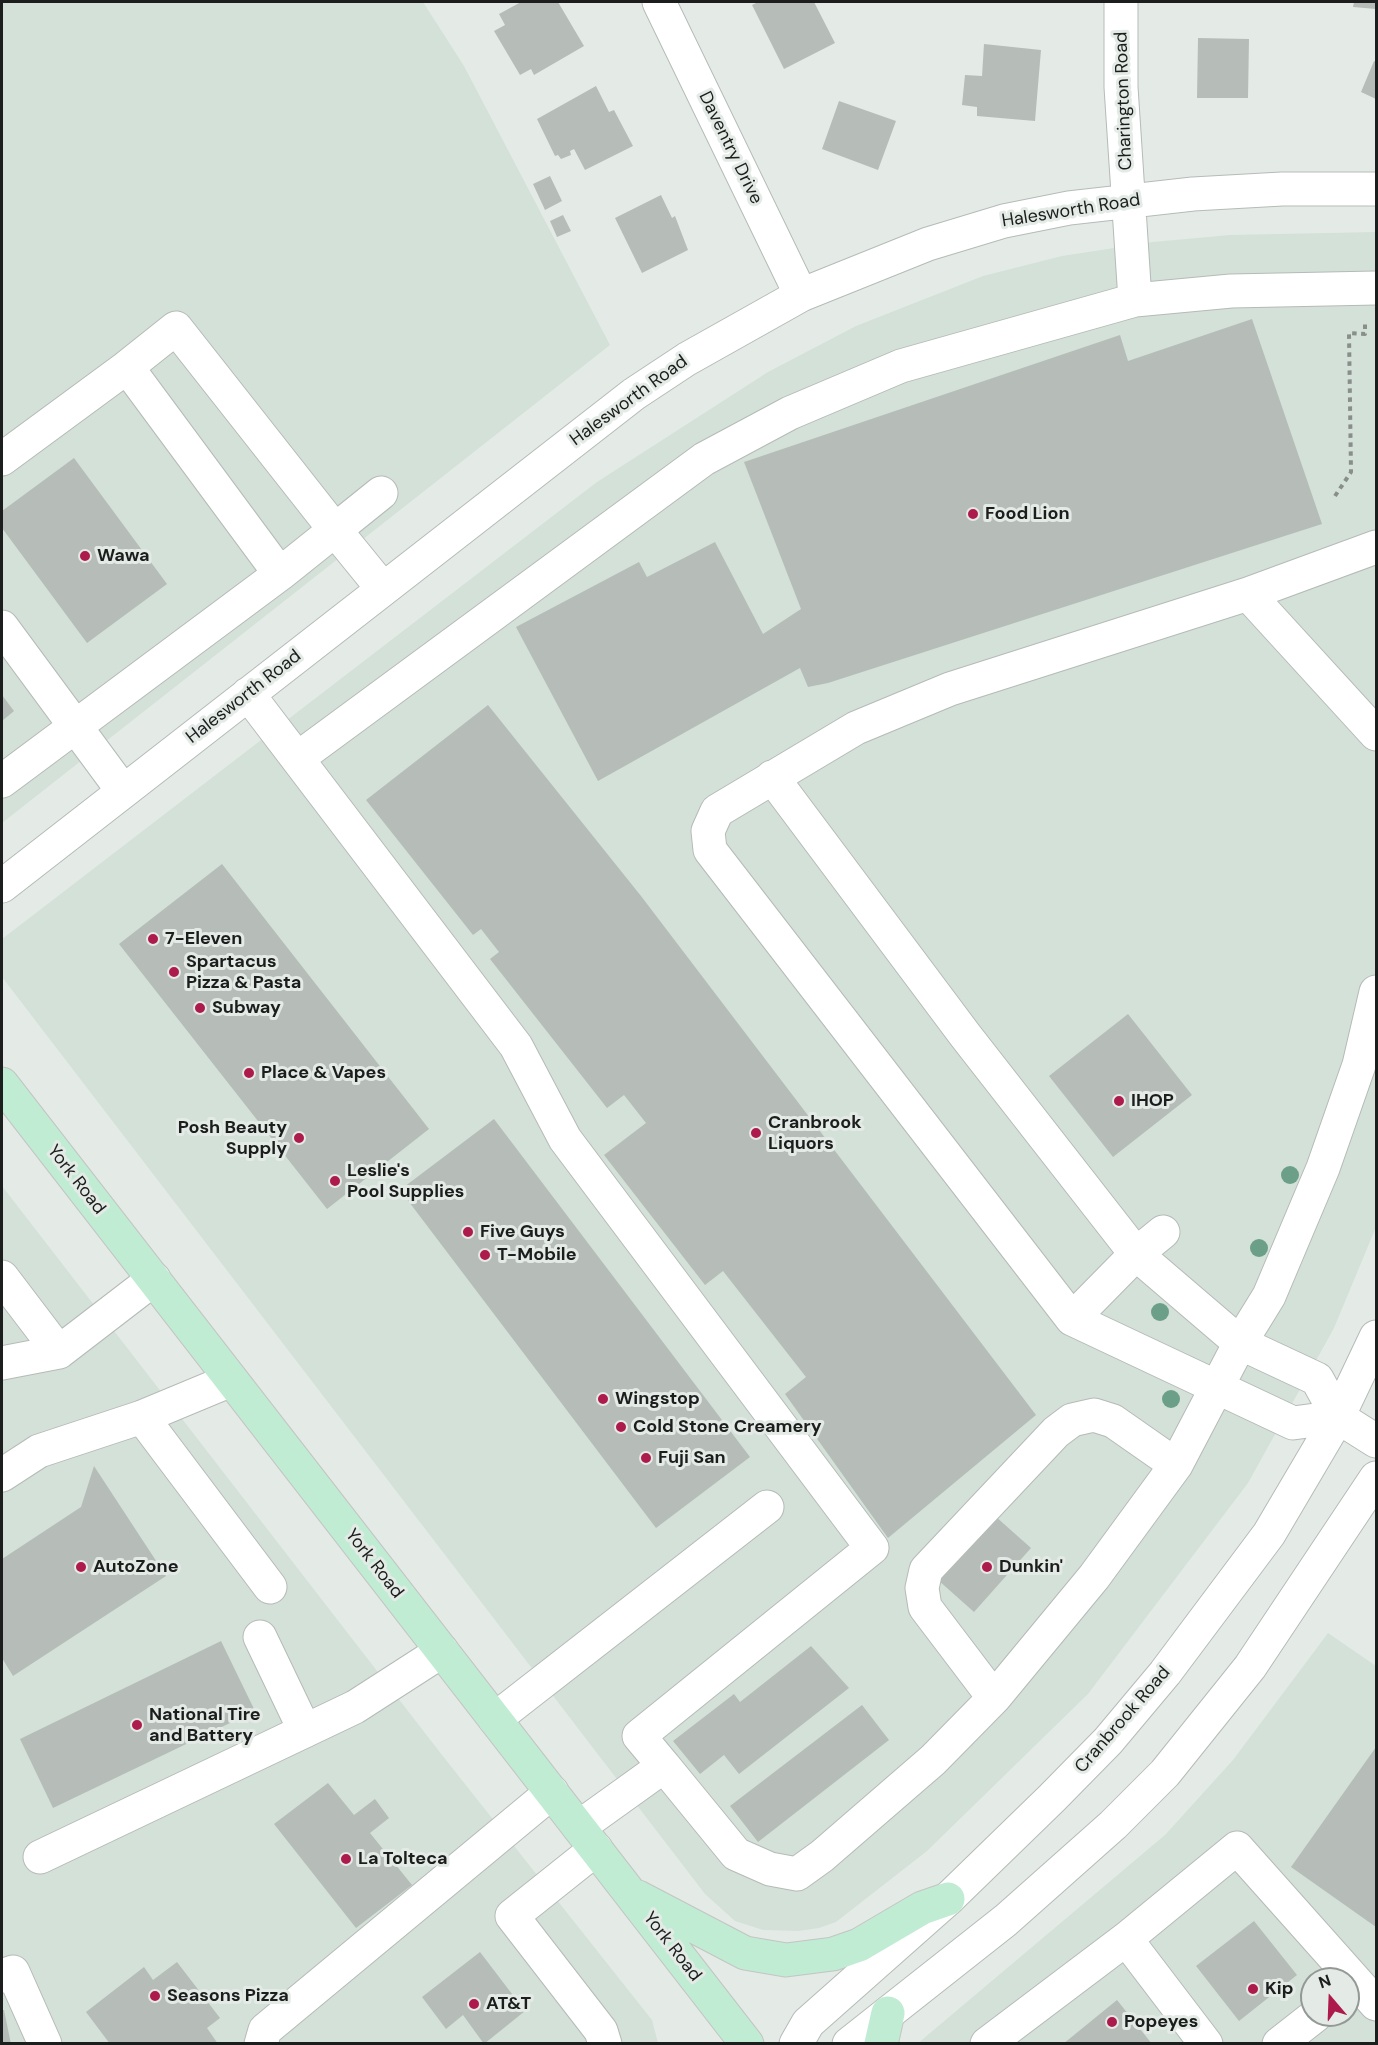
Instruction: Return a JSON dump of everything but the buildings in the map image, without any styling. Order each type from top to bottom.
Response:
[{"type":"main road","name":"York Road","points":[[2,1083],[747,2043]]},
{"type":"main road","points":[[630,1893],[746,1953],[786,1960],[833,1954],[859,1945],[922,1908],[948,1899]]},
{"type":"street","name":"Daventry Drive","points":[[658,2],[801,295]]},
{"type":"street","name":"Charington Road","points":[[1121,2],[1121,87],[1135,300]]},
{"type":"street","name":"Halesworth Road","points":[[2,886],[634,394],[721,338],[801,295],[928,244],[1005,221],[1129,200],[1282,189],[1377,189]]},
{"type":"street","points":[[298,758],[704,459],[790,413],[901,366],[1135,300],[1231,291],[1371,288]]},
{"type":"street","points":[[2,459],[176,328],[383,588]]},
{"type":"street","points":[[127,367],[280,574]]},
{"type":"street","points":[[2,781],[280,574],[381,493]]},
{"type":"street","points":[[1338,1417],[1293,1423],[1218,1390],[1071,1319],[710,850],[708,831],[717,811],[856,728],[950,689],[1248,594],[1377,547]]},
{"type":"street","points":[[1248,594],[1377,735]]},
{"type":"street","points":[[2,627],[123,791]]},
{"type":"street","points":[[248,693],[516,1046],[565,1139],[872,1548],[639,1736],[736,1854],[770,1869],[797,1874],[822,1856],[933,1760],[994,1698],[1094,1577],[1176,1465],[1218,1390],[1240,1343],[1269,1296],[1323,1168],[1359,1065],[1377,992]]},
{"type":"street","points":[[772,777],[965,1035],[1136,1254],[1240,1343],[1317,1379],[1338,1417],[1377,1441]]},
{"type":"street","points":[[1071,1319],[1136,1254],[1163,1232]]},
{"type":"street","points":[[2,1277],[59,1352]]},
{"type":"street","points":[[2,1364],[59,1352],[154,1280]]},
{"type":"street","name":"Cranbrook Road","points":[[796,2043],[808,2023],[948,1899],[1060,1790],[1108,1740],[1165,1673],[1269,1534],[1338,1417],[1377,1337]]},
{"type":"street","points":[[2,1475],[39,1451],[142,1418],[231,1380]]},
{"type":"street","points":[[994,1698],[926,1607],[921,1587],[926,1570],[1056,1432],[1072,1420],[1094,1415],[1113,1421],[1176,1465]]},
{"type":"street","points":[[142,1418],[270,1587]]},
{"type":"street","points":[[849,2043],[885,2028],[1113,1825],[1165,1773],[1212,1718],[1250,1667],[1377,1478]]},
{"type":"street","points":[[495,1719],[767,1507]]},
{"type":"street","points":[[260,1637],[305,1731]]},
{"type":"street","points":[[40,1857],[355,1707],[442,1651]]},
{"type":"street","points":[[605,2043],[601,2031],[512,1916],[588,1838],[664,1766]]},
{"type":"street","points":[[261,2043],[265,2030],[552,1792]]},
{"type":"street","points":[[987,2043],[1126,1940],[1238,1848],[1361,1992]]},
{"type":"street","points":[[1126,1940],[1206,2043]]},
{"type":"street","points":[[2,1976],[13,1972],[45,2043]]},
{"type":"street","points":[[1279,2043],[1300,2027]]},
{"type":"path","points":[[1335,496],[1351,472],[1349,333],[1365,334],[1371,288]]},
{"type":"shaded area","points":[[2,2],[423,2],[464,66],[610,345],[2,823]]},
{"type":"shaded area","points":[[1376,232],[1376,1227],[1334,1328],[1248,1483],[1088,1694],[927,1851],[836,1922],[819,1928],[798,1931],[763,1930],[735,1921],[705,1894],[2,977],[2,939],[597,482],[768,372],[856,326],[983,276],[1062,256],[1153,242],[1230,235]]},
{"type":"shaded area","points":[[2,1186],[442,1755],[652,2020],[658,2043],[2,2043]]},
{"type":"shaded area","points":[[1328,1633],[1376,1666],[1376,2043],[917,2044],[1165,1835],[1233,1760]]},
{"type":"place","name":"Food Lion","points":[[973,514]]},
{"type":"place","name":"Wawa","points":[[85,556]]},
{"type":"place","name":"7-Eleven","points":[[153,939]]},
{"type":"place","name":"Spartacus Pizza & Pasta","points":[[174,972]]},
{"type":"place","name":"Subway","points":[[200,1008]]},
{"type":"place","name":"Place & Vapes","points":[[249,1073]]},
{"type":"place","name":"IHOP","points":[[1119,1101]]},
{"type":"place","name":"Cranbrook Liquors","points":[[756,1133]]},
{"type":"place","name":"Posh Beauty Supply","points":[[299,1138]]},
{"type":"place","name":"Leslie's Pool Supplies","points":[[335,1181]]},
{"type":"place","name":"Five Guys","points":[[468,1232]]},
{"type":"place","name":"T-Mobile","points":[[485,1255]]},
{"type":"place","name":"Wingstop","points":[[603,1399]]},
{"type":"place","name":"Cold Stone Creamery","points":[[621,1427]]},
{"type":"place","name":"Fuji San","points":[[646,1458]]},
{"type":"place","name":"AutoZone","points":[[81,1567]]},
{"type":"place","name":"Dunkin'","points":[[987,1567]]},
{"type":"place","name":"National Tire and Battery","points":[[137,1725]]},
{"type":"place","name":"La Tolteca","points":[[346,1859]]},
{"type":"place","name":"Kip","points":[[1253,1989]]},
{"type":"place","name":"Seasons Pizza","points":[[155,1996]]},
{"type":"place","name":"AT&T","points":[[474,2004]]},
{"type":"place","name":"Popeyes","points":[[1112,2022]]}]
